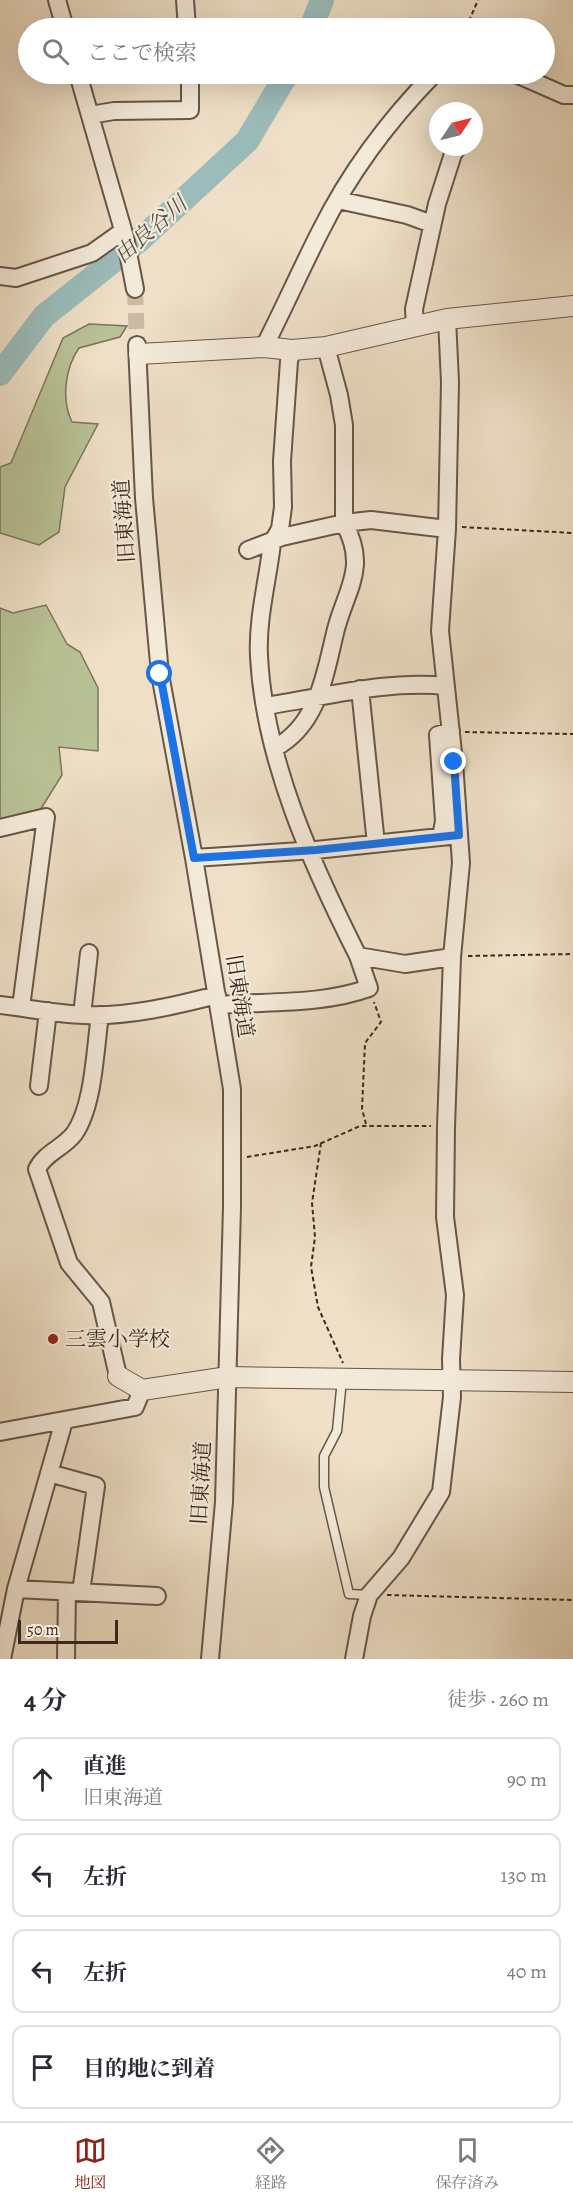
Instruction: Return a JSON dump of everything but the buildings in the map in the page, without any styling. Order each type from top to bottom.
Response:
[{"type":"street","points":[[57,0],[62,18]]},
{"type":"street","points":[[184,0],[186,18]]},
{"type":"street","points":[[81,84],[124,234],[135,289]]},
{"type":"street","points":[[90,115],[114,111],[190,110],[190,84]]},
{"type":"street","points":[[264,347],[338,201],[409,100],[424,84]]},
{"type":"street","points":[[539,84],[564,95],[573,95]]},
{"type":"street","points":[[415,327],[414,309],[432,224],[452,156]]},
{"type":"street","points":[[338,201],[407,215],[432,224]]},
{"type":"street","points":[[0,276],[16,278],[92,253],[124,234]]},
{"type":"street","points":[[138,349],[264,347],[292,350],[326,347],[447,319],[573,306]]},
{"type":"street","points":[[354,1659],[362,1616],[369,1595],[401,1558],[441,1492],[452,1397],[455,1295],[445,1217],[446,1127],[452,957],[461,863],[451,731],[440,631],[447,529],[450,382],[447,319]]},
{"type":"street","points":[[275,748],[290,740],[319,698],[337,625],[352,588],[356,560],[351,535],[344,523],[344,425],[339,395],[326,347]]},
{"type":"street","name":"旧東海道","points":[[138,349],[144,498],[160,674],[194,858],[232,1089],[233,1156],[224,1502],[210,1659]]},
{"type":"street","points":[[0,1005],[100,1015],[218,1000],[326,998],[369,988],[358,956],[308,850],[275,748],[265,706],[259,653],[272,543],[280,530],[282,461],[289,362],[292,350]]},
{"type":"street","points":[[248,550],[272,543],[282,537],[344,523],[371,520],[447,529]]},
{"type":"street","points":[[265,706],[360,689],[421,684],[446,687]]},
{"type":"street","points":[[360,689],[376,844]]},
{"type":"street","points":[[441,837],[444,821],[438,735],[451,731]]},
{"type":"street","points":[[0,828],[46,817],[21,1007]]},
{"type":"street","points":[[194,858],[308,850],[459,835]]},
{"type":"street","points":[[82,1015],[89,952]]},
{"type":"street","points":[[358,956],[405,964],[452,957]]},
{"type":"street","points":[[39,1086],[48,1011]]},
{"type":"street","points":[[100,1015],[83,1116],[73,1135],[41,1160],[37,1169],[69,1263],[101,1302],[118,1376],[142,1390],[228,1377],[573,1382]]},
{"type":"street","points":[[0,1432],[135,1407],[142,1390]]},
{"type":"street","points":[[2,1659],[16,1589],[64,1420]]},
{"type":"street","points":[[49,1473],[96,1486],[74,1592],[66,1659]]},
{"type":"street","points":[[16,1589],[157,1596]]},
{"type":"lane","points":[[347,1379],[337,1431],[324,1456],[324,1487],[349,1594],[369,1595]]},
{"type":"path","points":[[470,18],[478,0]]},
{"type":"path","points":[[447,529],[468,526],[573,533]]},
{"type":"path","points":[[451,731],[573,734]]},
{"type":"path","points":[[452,957],[573,954]]},
{"type":"path","points":[[367,1125],[362,1109],[365,1043],[381,1022],[369,988]]},
{"type":"path","points":[[233,1156],[257,1156],[321,1143],[367,1125],[446,1127]]},
{"type":"path","points":[[321,1143],[312,1203],[315,1237],[311,1267],[318,1307],[347,1379]]},
{"type":"path","points":[[369,1595],[573,1600]]},
{"type":"green space","points":[[89,324],[127,326],[120,337],[79,348],[70,365],[66,384],[66,404],[72,422],[98,424],[65,487],[59,532],[39,545],[0,533],[0,467],[11,463],[63,338]]},
{"type":"green space","points":[[46,605],[67,644],[80,652],[98,688],[98,751],[59,747],[62,775],[37,815],[0,822],[0,608],[13,613]]},
{"type":"waterway","name":"由良谷川","points":[[315,18],[322,0]]},
{"type":"waterway","name":"由良谷川","points":[[0,374],[44,316],[141,239],[247,141],[281,84]]},
{"type":"tunnel","points":[[135,289],[137,345]]},
{"type":"place","name":"三雲小学校","points":[[53,1339]]},
{"type":"route","points":[[160,674],[194,858],[316,850],[459,835],[454,762]]}]
